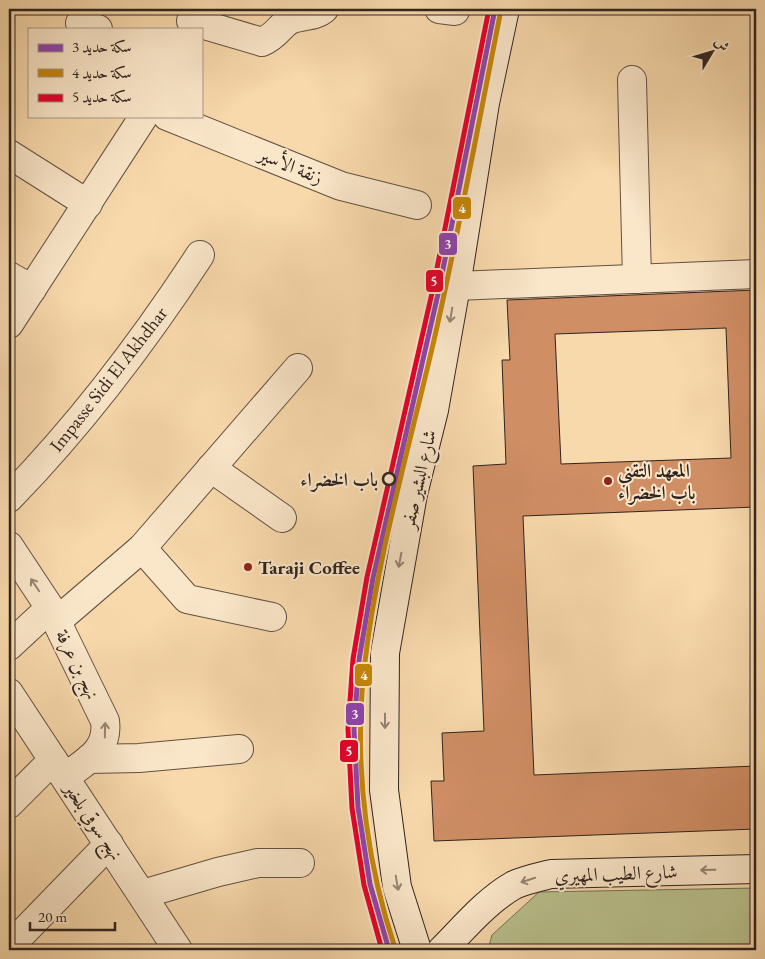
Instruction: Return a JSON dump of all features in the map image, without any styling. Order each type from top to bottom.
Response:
[{"type":"street","points":[[192,19],[262,42],[275,36],[285,23],[314,15],[324,9]]},
{"type":"street","name":"شارع البشير صفر","points":[[417,950],[397,887],[384,790],[385,653],[413,494],[434,410],[485,103],[505,9]]},
{"type":"street","points":[[632,80],[637,279]]},
{"type":"street","points":[[9,324],[20,282],[88,204],[143,118]]},
{"type":"street","name":"زنقة الأسير","points":[[172,118],[341,186],[417,206]]},
{"type":"street","points":[[9,154],[88,204]]},
{"type":"street","name":"Impasse Sidi El Akhdhar","points":[[9,498],[42,464],[156,321],[200,255]]},
{"type":"street","points":[[456,286],[756,274]]},
{"type":"street","points":[[9,646],[54,615],[142,548],[298,368]]},
{"type":"street","points":[[211,468],[282,518]]},
{"type":"street","name":"نهج بن عرفة","points":[[9,546],[54,615],[105,721],[104,742],[98,753],[90,759],[59,768],[9,804]]},
{"type":"street","points":[[142,548],[187,599],[272,616]]},
{"type":"street","name":"نهج سوقي بلخير","points":[[9,694],[143,894],[178,950]]},
{"type":"street","points":[[90,759],[139,758],[239,749]]},
{"type":"street","points":[[9,947],[109,844]]},
{"type":"street","points":[[143,894],[218,872],[258,863],[300,863]]},
{"type":"street","name":"شارع الطيب المهيري","points":[[442,950],[481,910],[499,896],[515,885],[545,875],[756,869]]},
{"type":"green space","points":[[756,888],[756,950],[488,950],[492,935],[539,892]]},
{"type":"building","points":[[756,290],[756,507],[523,516],[534,775],[756,766],[756,829],[434,841],[431,781],[444,781],[442,733],[484,731],[473,466],[506,464],[502,360],[510,360],[507,300]],"holes":[[[726,328],[731,458],[561,464],[555,334]]]},
{"type":"rail line","name":"5","points":[[382,950],[364,885],[352,808],[348,729],[353,659],[367,577],[432,293],[489,9]]},
{"type":"rail line","name":"3","points":[[389,950],[370,884],[358,807],[354,729],[359,660],[373,578],[438,294],[495,9]]},
{"type":"rail line","name":"4","points":[[395,948],[378,886],[366,822],[361,757],[362,692],[373,604],[443,299],[501,10]]},
{"type":"place","name":"باب الخضراء","points":[[389,479]]},
{"type":"place","name":"المعهد التقني باب الخضراء","points":[[608,481]]},
{"type":"place","name":"Taraji Coffee","points":[[248,567]]}]
